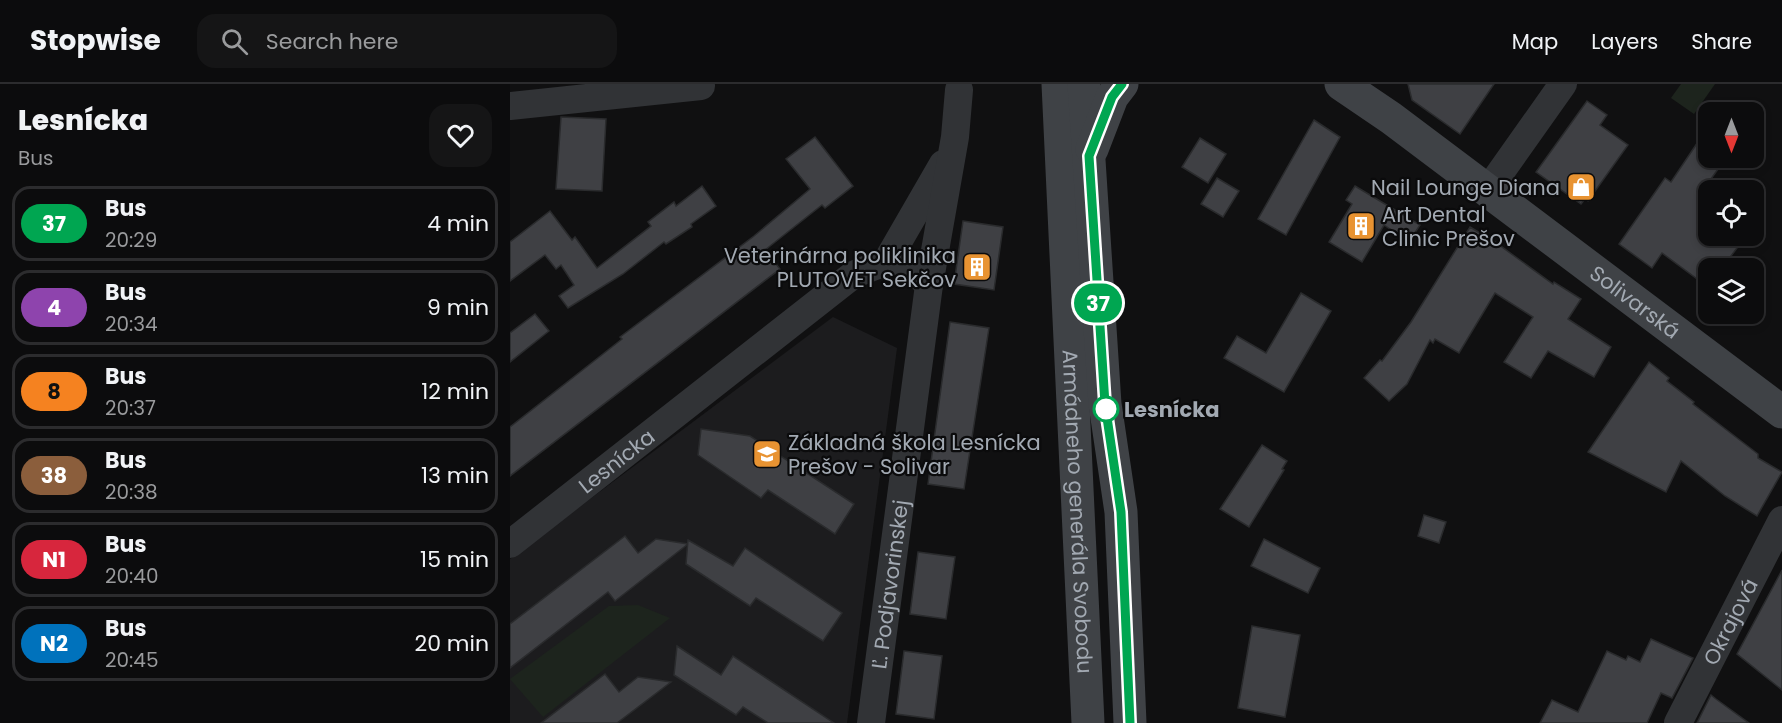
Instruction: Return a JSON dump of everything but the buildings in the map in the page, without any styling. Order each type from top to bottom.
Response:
[{"type":"street","name":"Armádneho generála Svobodu","points":[[1058,84],[1088,723]]},
{"type":"street","name":"Armádneho generála Svobodu","points":[[1084,84],[1105,404],[1121,512],[1130,723]]},
{"type":"street","points":[[1089,156],[1112,97],[1122,84]]},
{"type":"street","name":"Solivarská","points":[[1341,84],[1488,190],[1782,412]]},
{"type":"street","points":[[1488,190],[1563,84]]},
{"type":"street","points":[[510,106],[701,86]]},
{"type":"street","name":"Ľ. Podjavorinskej","points":[[871,723],[929,285],[953,146],[959,90]]},
{"type":"street","points":[[929,285],[910,266],[887,261],[953,146]]},
{"type":"street","name":"Lesnícka","points":[[510,544],[853,275],[887,261]]},
{"type":"street","name":"Okrajová","points":[[1678,723],[1782,520]]},
{"type":"shaded area","points":[[1681,84],[1715,84],[1702,102],[1698,102],[1698,108],[1694,114],[1671,98]]},
{"type":"shaded area","name":"Základná škola Lesnícka Prešov - Solivar","points":[[833,317],[897,348],[847,723],[510,723],[510,559]]},
{"type":"shaded area","points":[[638,605],[670,618],[543,717],[510,679],[609,606]]},
{"type":"bus line","name":"37","points":[[1122,84],[1112,97],[1089,156],[1105,404],[1121,512],[1130,723]]},
{"type":"place","name":"Nail Lounge Diana","points":[[1581,187]]},
{"type":"place","name":"Art Dental Clinic Prešov","points":[[1361,226]]},
{"type":"place","name":"Veterinárna poliklinika PLUTOVET Sekčov","points":[[977,267]]},
{"type":"place","name":"Lesnícka","points":[[1106,409]]},
{"type":"place","name":"Základná škola Lesnícka Prešov - Solivar","points":[[767,454]]}]
